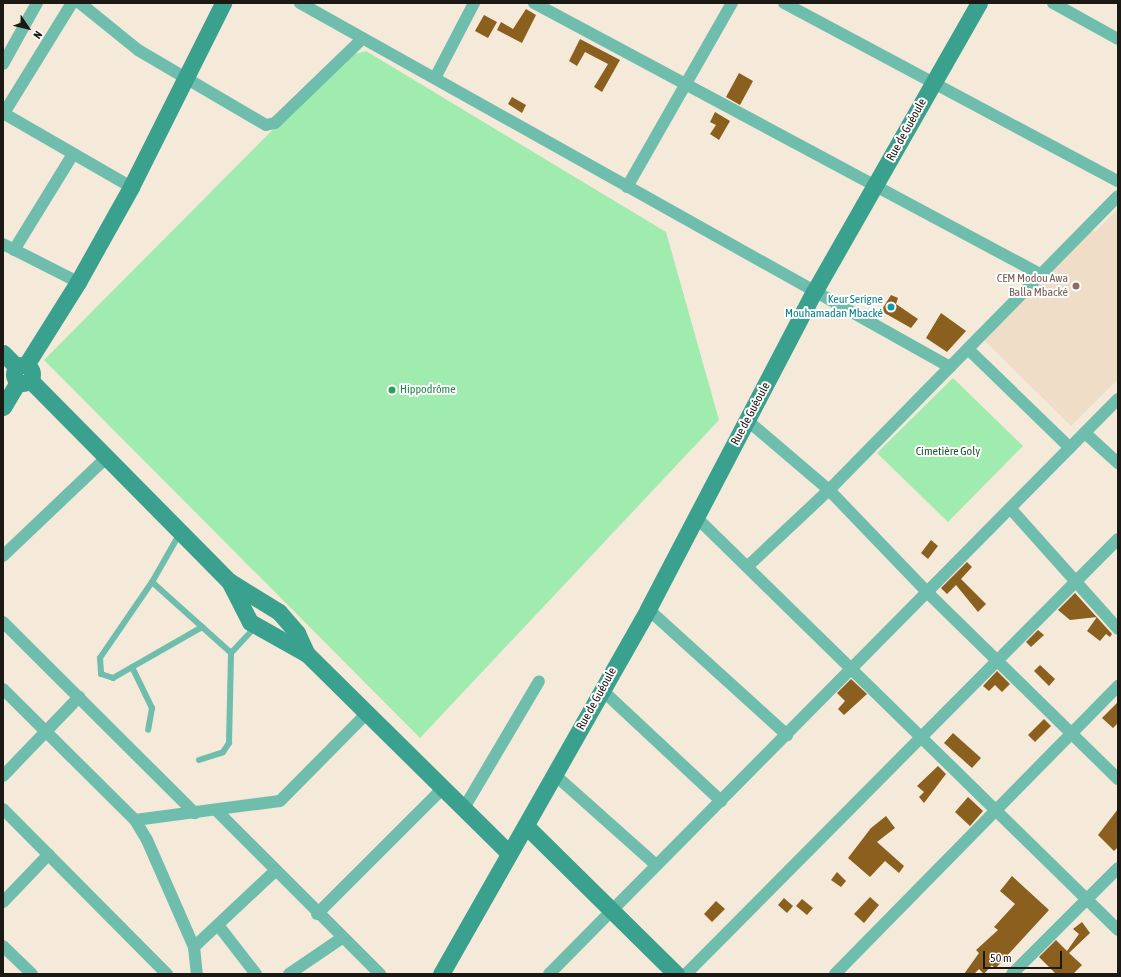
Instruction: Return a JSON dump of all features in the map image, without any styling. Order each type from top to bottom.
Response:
[{"type":"main road","points":[[3,407],[78,282],[131,187],[223,3]]},
{"type":"main road","name":"Rue de Guéoule","points":[[441,974],[508,852],[526,826],[648,608],[695,516],[748,421],[814,292],[980,3]]},
{"type":"main road","points":[[3,353],[230,581],[279,612],[297,633],[307,654]]},
{"type":"main road","points":[[230,581],[256,626],[307,654],[508,852]]},
{"type":"main road","points":[[526,826],[612,909],[676,974]]},
{"type":"street","points":[[3,64],[37,3]]},
{"type":"street","points":[[72,3],[3,113],[131,187]]},
{"type":"street","points":[[80,3],[138,50],[271,125],[362,39]]},
{"type":"street","points":[[300,3],[950,367]]},
{"type":"street","points":[[435,78],[474,3]]},
{"type":"street","points":[[534,3],[875,187],[1040,274]]},
{"type":"street","points":[[627,187],[732,3]]},
{"type":"street","points":[[784,3],[933,85],[1118,181]]},
{"type":"street","points":[[1053,3],[1118,39]]},
{"type":"street","points":[[14,250],[73,154]]},
{"type":"street","points":[[749,565],[829,490],[1118,196]]},
{"type":"street","points":[[3,244],[78,282]]},
{"type":"street","points":[[968,348],[1070,448]]},
{"type":"street","points":[[549,974],[928,593],[1118,399]]},
{"type":"street","points":[[748,421],[829,490],[928,593],[1118,779]]},
{"type":"street","points":[[1085,433],[1118,463]]},
{"type":"street","points":[[3,556],[106,458]]},
{"type":"street","points":[[1010,508],[1074,582],[1118,629]]},
{"type":"street","points":[[695,516],[749,565],[854,667],[923,739],[1118,930]]},
{"type":"street","points":[[686,974],[923,739],[995,660],[1118,540]]},
{"type":"street","points":[[648,608],[787,735]]},
{"type":"street","points":[[3,622],[195,813]]},
{"type":"street","points":[[464,808],[539,681]]},
{"type":"street","points":[[835,974],[1118,686]]},
{"type":"street","points":[[3,689],[135,820],[147,840],[194,947],[197,974]]},
{"type":"street","points":[[602,690],[721,801]]},
{"type":"street","points":[[3,776],[79,697]]},
{"type":"street","points":[[135,820],[217,811],[280,801],[367,713]]},
{"type":"street","points":[[555,775],[656,865]]},
{"type":"street","points":[[317,914],[442,788]]},
{"type":"street","points":[[3,809],[167,974]]},
{"type":"street","points":[[217,811],[317,914],[380,974]]},
{"type":"street","points":[[3,902],[49,854]]},
{"type":"street","points":[[1012,974],[1118,868]]},
{"type":"street","points":[[194,947],[276,871]]},
{"type":"street","points":[[218,925],[256,974]]},
{"type":"street","points":[[289,974],[342,938]]},
{"type":"street","points":[[3,946],[32,974]]},
{"type":"lane","points":[[180,532],[152,582],[98,666],[107,678],[132,667],[202,627]]},
{"type":"lane","points":[[152,582],[231,653]]},
{"type":"lane","points":[[199,760],[222,752],[229,743],[231,653],[256,626]]},
{"type":"lane","points":[[132,667],[152,708],[148,730]]},
{"type":"shaded area","name":"CEM Modou Awa Balla Mbacké","points":[[1118,209],[1118,379],[1071,426],[983,339],[1089,227],[1095,232]]},
{"type":"green space","name":"Hippodrôme","points":[[366,51],[666,232],[719,420],[420,738],[44,360],[346,56]]},
{"type":"green space","name":"Cimetière Goly","points":[[953,378],[1023,446],[948,522],[877,453]]},
{"type":"building","points":[[526,9],[536,15],[522,43],[497,30],[501,22],[513,29]]},
{"type":"building","points":[[484,15],[497,22],[488,38],[475,31]]},
{"type":"building","points":[[580,39],[620,60],[602,92],[594,87],[608,64],[585,52],[577,66],[569,61]]},
{"type":"building","points":[[739,73],[753,81],[740,105],[726,97]]},
{"type":"building","points":[[512,97],[526,105],[522,113],[508,104]]},
{"type":"building","points":[[715,112],[730,121],[719,140],[710,134],[716,125],[710,122]]},
{"type":"building","points":[[891,295],[898,298],[896,304],[918,319],[911,328],[881,311]]},
{"type":"building","points":[[941,313],[966,331],[947,352],[926,338]]},
{"type":"building","points":[[931,540],[938,546],[928,559],[921,553]]},
{"type":"building","points":[[967,562],[972,567],[961,579],[986,604],[978,612],[956,585],[947,594],[941,588]]},
{"type":"building","points":[[1075,593],[1097,617],[1070,620],[1058,610]]},
{"type":"building","points":[[1097,617],[1112,634],[1110,637],[1106,634],[1100,641],[1087,631]]},
{"type":"building","points":[[1038,630],[1044,635],[1031,647],[1026,642]]},
{"type":"building","points":[[1040,665],[1055,679],[1049,686],[1034,671]]},
{"type":"building","points":[[997,671],[1010,684],[1002,692],[995,685],[989,691],[983,686]]},
{"type":"building","points":[[851,679],[867,694],[844,715],[838,709],[845,701],[837,693]]},
{"type":"building","points":[[1118,702],[1118,723],[1113,728],[1102,718]]},
{"type":"building","points":[[1044,719],[1051,726],[1035,742],[1028,735]]},
{"type":"building","points":[[953,733],[981,758],[972,768],[944,743]]},
{"type":"building","points":[[938,766],[946,774],[924,803],[919,797],[924,792],[917,786]]},
{"type":"building","points":[[968,797],[983,811],[970,826],[955,812]]},
{"type":"building","points":[[1118,809],[1118,847],[1114,851],[1098,835]]},
{"type":"building","points":[[886,816],[895,828],[877,842],[904,866],[899,873],[885,861],[870,877],[848,858],[871,828]]},
{"type":"building","points":[[837,872],[846,881],[841,887],[831,880]]},
{"type":"building","points":[[1012,876],[1049,910],[995,969],[992,965],[984,974],[979,969],[974,974],[964,974],[979,953],[976,950],[998,930],[994,927],[1015,904],[1000,891]]},
{"type":"building","points":[[870,897],[879,905],[864,923],[854,914]]},
{"type":"building","points":[[784,898],[793,906],[787,913],[778,905]]},
{"type":"building","points":[[802,899],[813,908],[807,915],[796,906]]},
{"type":"building","points":[[716,901],[725,909],[712,922],[704,914]]},
{"type":"building","points":[[1082,922],[1090,933],[1069,953],[1082,965],[1073,974],[1056,974],[1039,957],[1056,940],[1067,951],[1079,934],[1073,929]]},
{"type":"place","name":"CEM Modou Awa Balla Mbacké","points":[[1076,286]]},
{"type":"place","name":"Keur Serigne Mouhamadan Mbacké","points":[[891,307]]},
{"type":"place","name":"Hippodrôme","points":[[392,390]]}]
